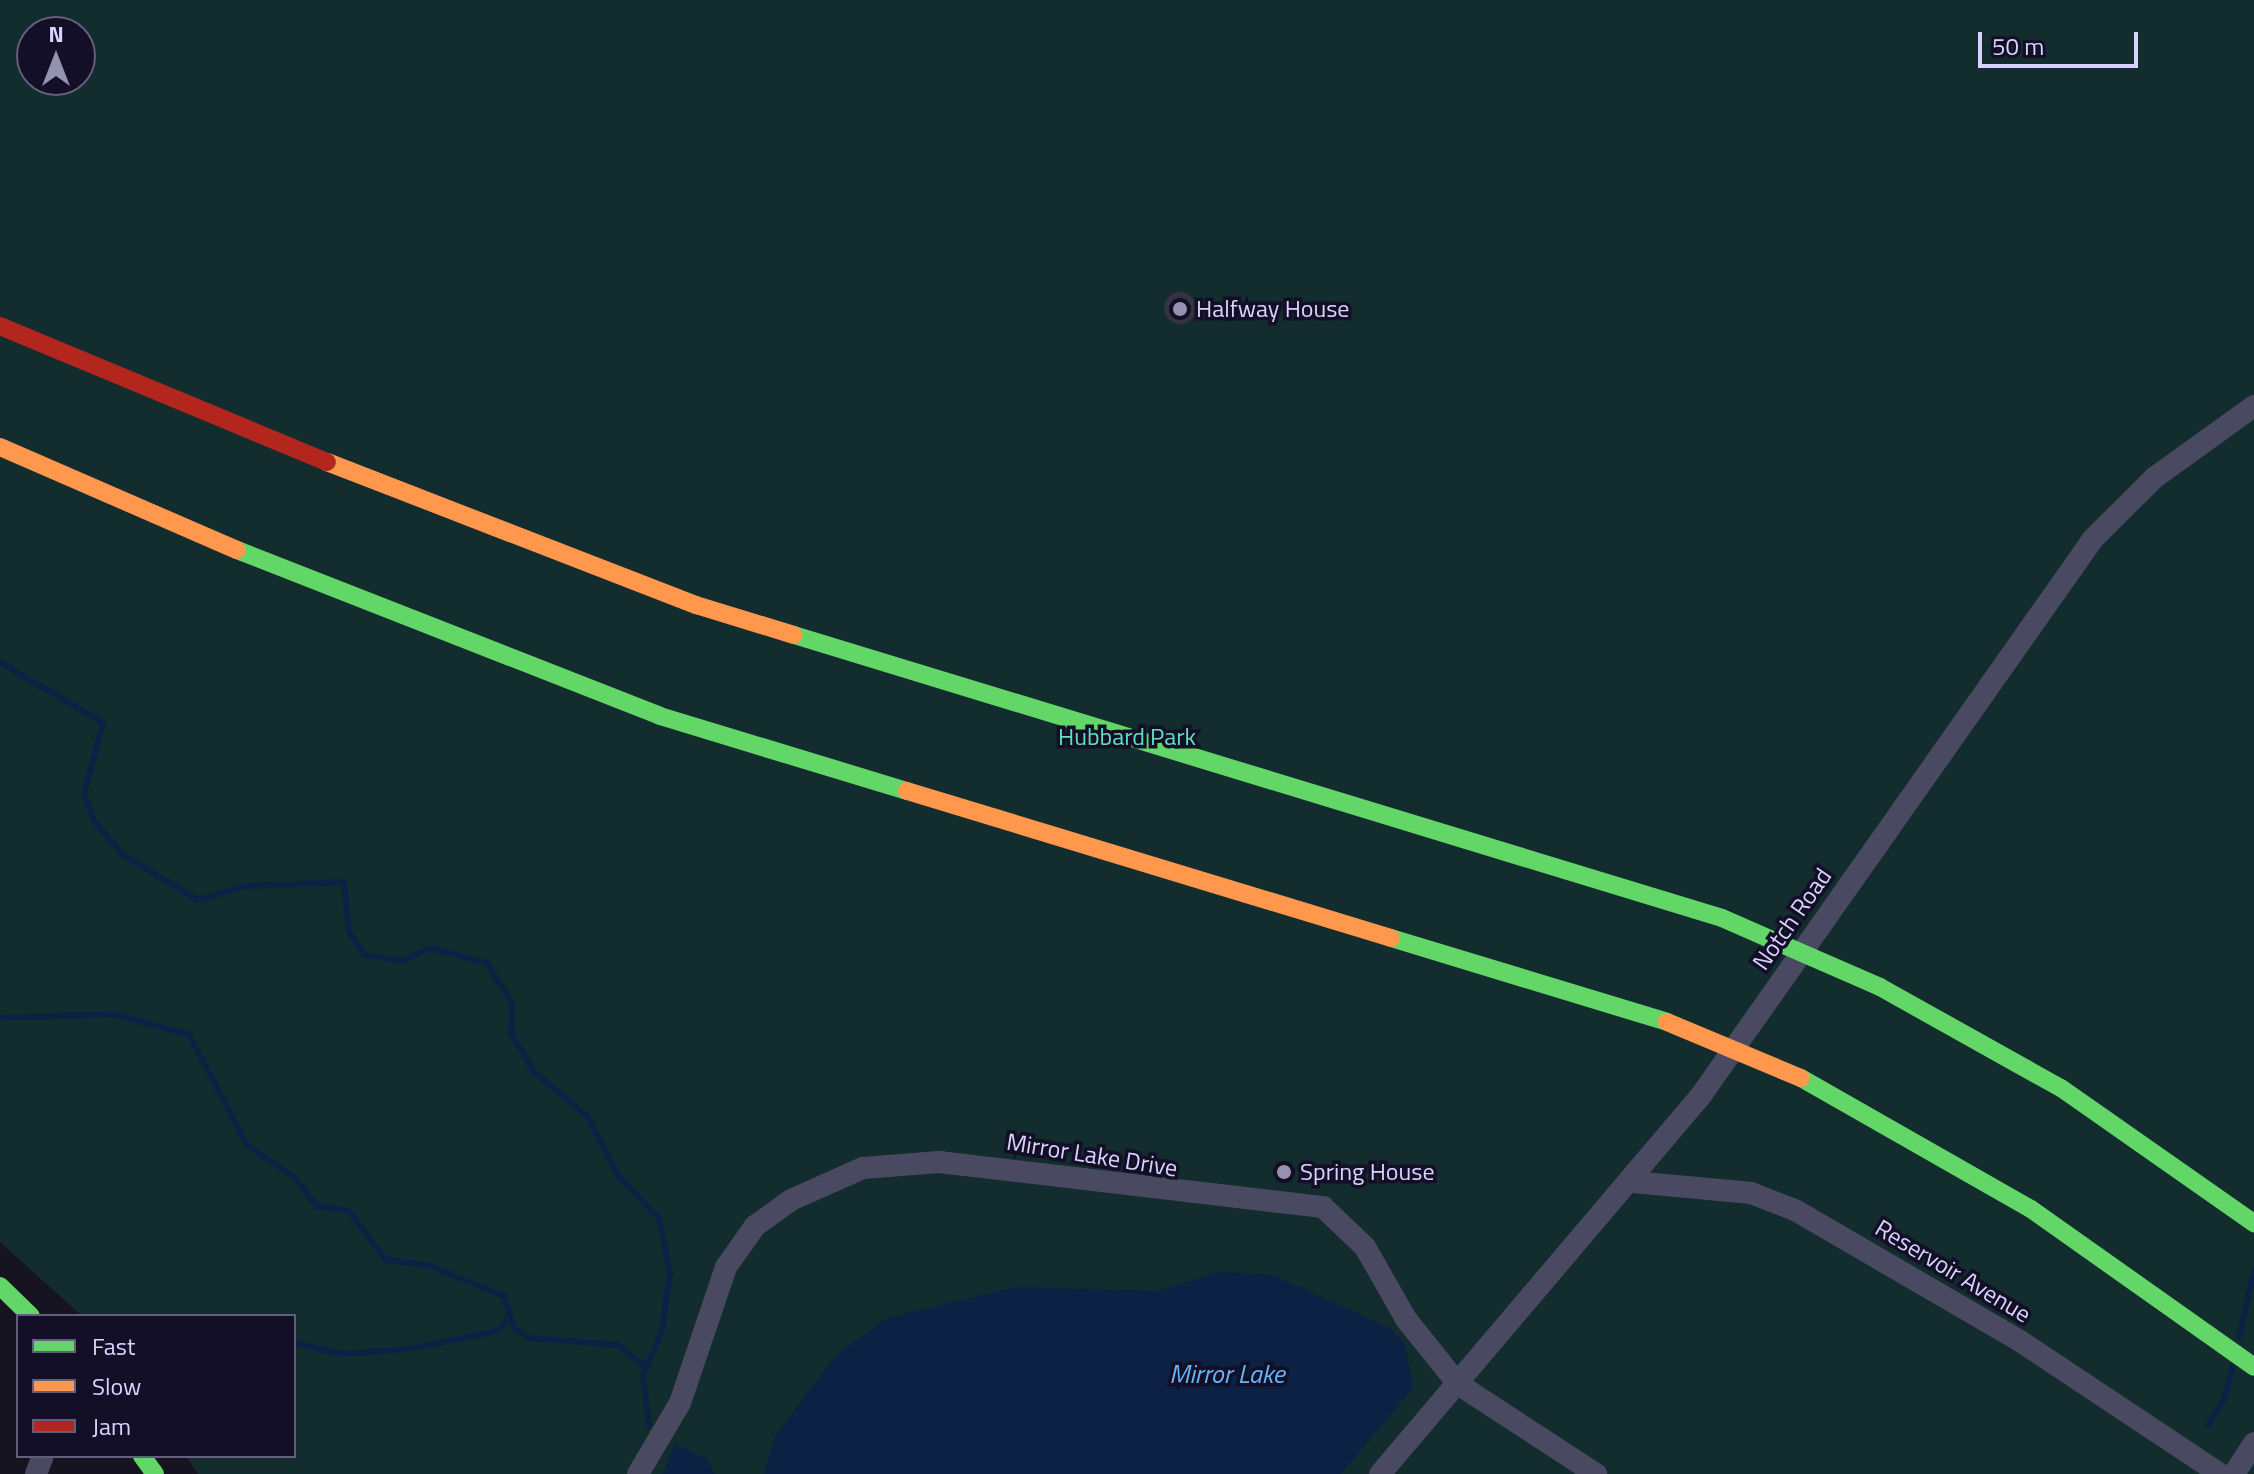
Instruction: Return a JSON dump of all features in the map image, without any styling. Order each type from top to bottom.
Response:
[{"type":"main road","points":[[0,326],[420,501],[710,610],[1722,918],[1880,987],[2020,1063],[2172,1164],[2254,1223]]},
{"type":"main road","points":[[0,447],[368,606],[660,716],[1667,1022],[1801,1078],[2003,1191],[2254,1367]]},
{"type":"main road","points":[[0,1286],[29,1314]]},
{"type":"street","name":"Notch Road","points":[[1380,1474],[1633,1182],[2093,539],[2154,478],[2254,406]]},
{"type":"street","name":"Mirror Lake Drive","points":[[638,1474],[693,1375],[736,1248],[791,1200],[863,1168],[898,1162],[1000,1167],[1176,1195],[1323,1207],[1365,1247],[1406,1319],[1458,1384],[1596,1474]]},
{"type":"street","name":"Reservoir Avenue","points":[[1633,1182],[1751,1193],[1795,1210],[2020,1341],[2220,1474]]},
{"type":"street","points":[[2234,1474],[2254,1443]]},
{"type":"green space","name":"Hubbard Park","points":[[0,0],[2254,0],[2254,1474],[198,1474],[187,1458],[296,1458],[296,1314],[80,1314],[0,1242]]},
{"type":"water","name":"Mirror Lake","points":[[1218,1272],[1273,1275],[1390,1328],[1405,1344],[1413,1388],[1341,1474],[764,1474],[775,1436],[836,1355],[887,1318],[1016,1287],[1158,1291]]},
{"type":"water","points":[[675,1444],[707,1459],[715,1474],[663,1474]]},
{"type":"building","name":"Halfway House","points":[[1180,292],[1191,297],[1196,308],[1191,319],[1180,324],[1169,319],[1164,308],[1169,297]]},
{"type":"waterway","points":[[0,662],[103,723],[84,794],[95,822],[123,855],[198,900],[246,886],[344,882],[349,932],[365,955],[403,961],[430,948],[487,963],[512,1003],[511,1032],[533,1071],[587,1116],[619,1177],[659,1218],[670,1273],[662,1330],[643,1375],[649,1426]]},
{"type":"waterway","points":[[0,1018],[113,1014],[189,1035],[247,1145],[294,1177],[317,1206],[349,1211],[386,1260],[427,1265],[504,1296],[515,1329],[530,1338],[618,1345],[646,1368]]},
{"type":"waterway","points":[[2239,1337],[2254,1270]]},
{"type":"waterway","points":[[296,1343],[344,1354],[407,1349],[498,1331],[509,1316]]},
{"type":"waterway","points":[[2208,1425],[2225,1398],[2232,1367]]},
{"type":"traffic: fast","points":[[237,550],[660,716],[907,791]]},
{"type":"traffic: fast","points":[[794,635],[1722,918]]},
{"type":"traffic: fast","points":[[1722,918],[1880,987]]},
{"type":"traffic: fast","points":[[1391,938],[1667,1022]]},
{"type":"traffic: fast","points":[[1880,987],[2061,1088],[2254,1223]]},
{"type":"traffic: fast","points":[[1801,1078],[2031,1209],[2254,1367]]},
{"type":"traffic: fast","points":[[0,1286],[29,1314]]},
{"type":"traffic: fast","points":[[143,1458],[155,1474]]},
{"type":"traffic: slow","points":[[0,447],[237,550]]},
{"type":"traffic: slow","points":[[327,462],[696,605],[794,635]]},
{"type":"traffic: slow","points":[[907,791],[1391,938]]},
{"type":"traffic: slow","points":[[1667,1022],[1801,1078]]},
{"type":"traffic: jam","points":[[0,326],[327,462]]},
{"type":"place","name":"Halfway House","points":[[1180,309]]},
{"type":"place","name":"Spring House","points":[[1284,1172]]}]
